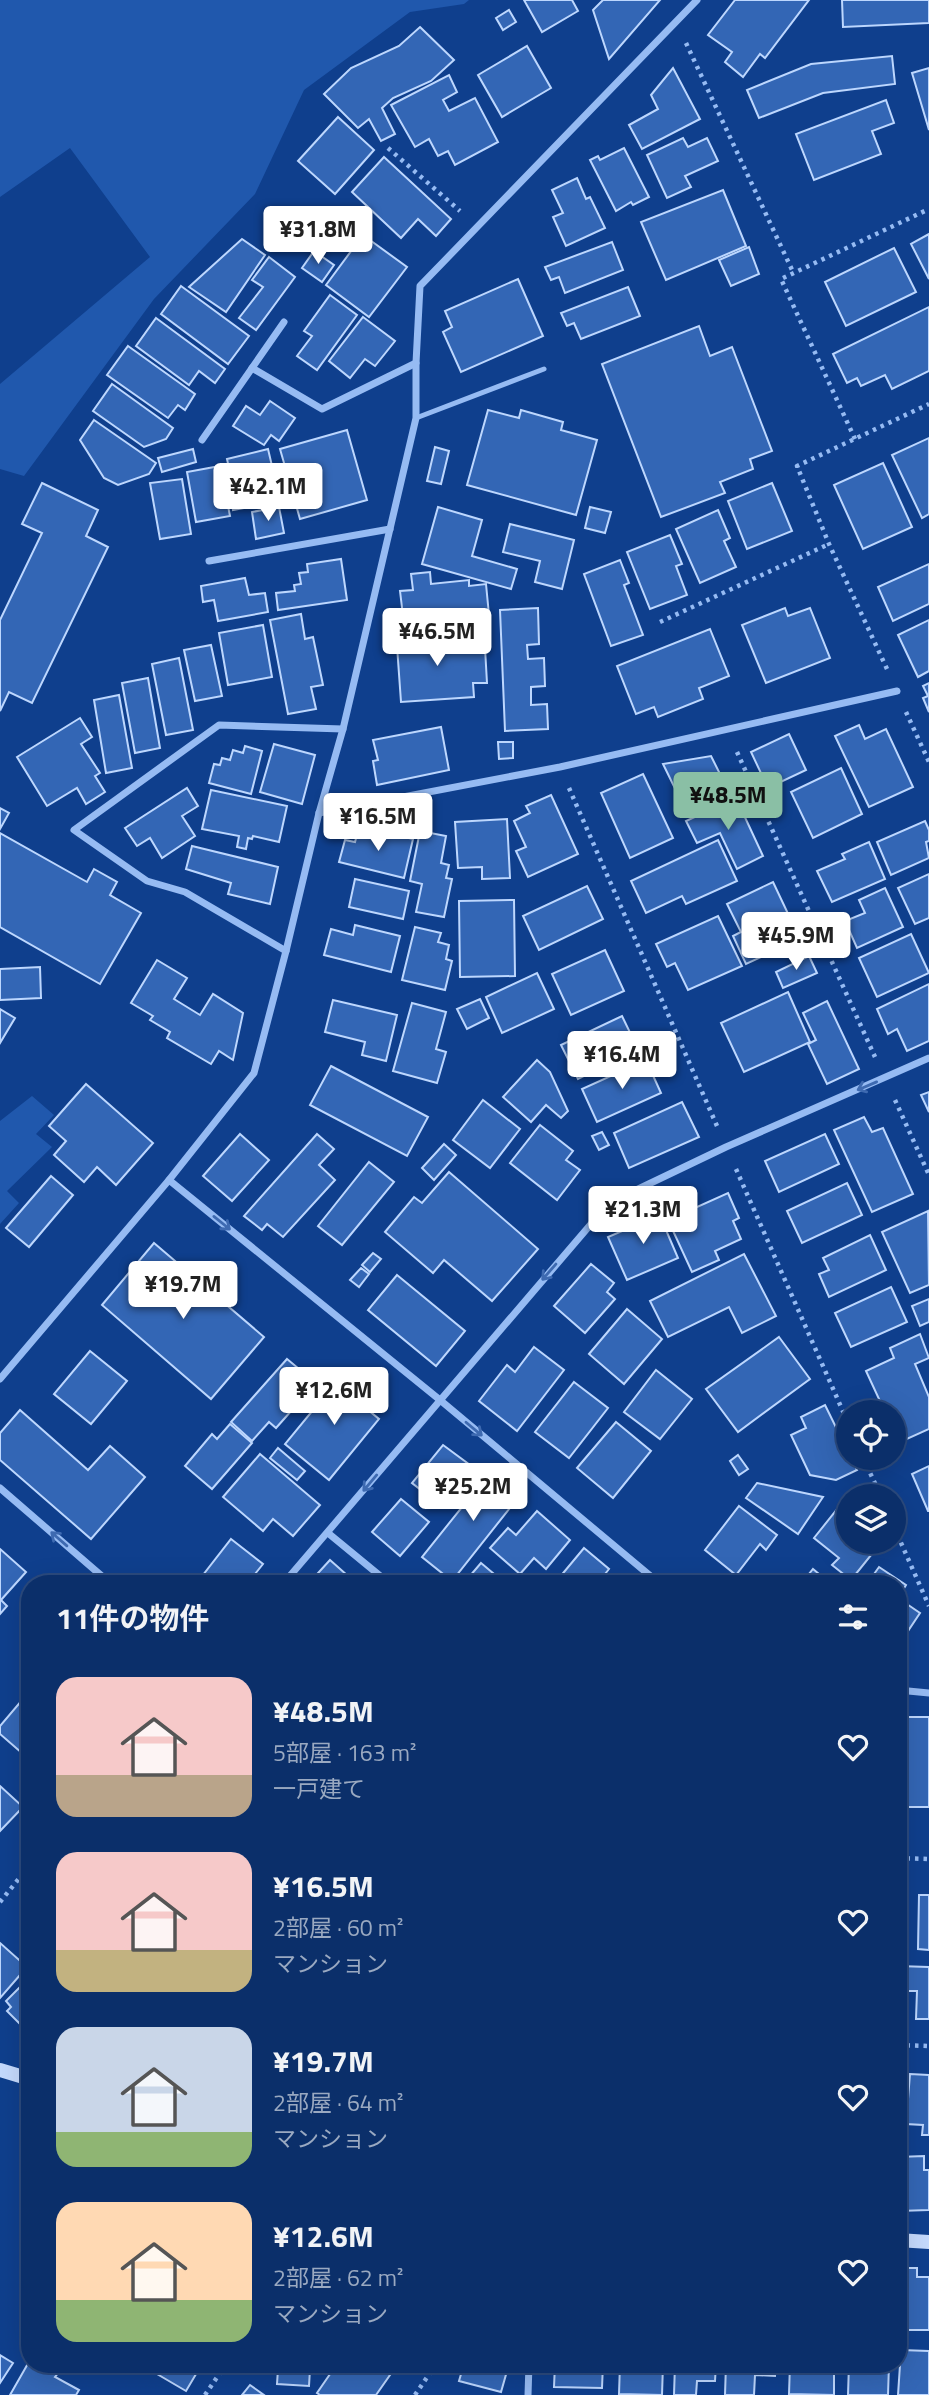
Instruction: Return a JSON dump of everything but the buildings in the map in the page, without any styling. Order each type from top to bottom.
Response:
[{"type":"street","points":[[0,1378],[169,1180],[254,1073],[319,813],[343,729],[416,418],[420,286],[698,0]]},
{"type":"street","points":[[202,440],[284,322]]},
{"type":"street","points":[[252,368],[322,409],[416,363]]},
{"type":"street","points":[[209,561],[390,529]]},
{"type":"street","points":[[319,813],[560,767],[897,691]]},
{"type":"street","points":[[286,951],[185,892],[146,881],[74,830],[219,725],[343,729]]},
{"type":"street","points":[[291,1575],[609,1203],[726,1147],[929,1058]]},
{"type":"street","points":[[169,1180],[440,1400],[649,1575]]},
{"type":"street","points":[[0,1488],[101,1575]]},
{"type":"street","points":[[328,1533],[379,1575]]},
{"type":"street","points":[[907,1691],[929,1693]]},
{"type":"street","points":[[2,2074],[21,2077]]},
{"type":"street","points":[[907,2241],[929,2242]]},
{"type":"street","points":[[528,2395],[529,2373]]},
{"type":"lane","points":[[416,418],[544,369]]},
{"type":"path","points":[[677,23],[793,272]]},
{"type":"path","points":[[388,148],[477,225]]},
{"type":"path","points":[[855,439],[780,279],[929,209]]},
{"type":"path","points":[[929,404],[797,466],[829,544],[929,762]]},
{"type":"path","points":[[660,622],[829,544]]},
{"type":"path","points":[[727,731],[929,1175]]},
{"type":"path","points":[[560,767],[838,1400]]},
{"type":"path","points":[[906,1554],[929,1606]]},
{"type":"path","points":[[907,1858],[929,1859]]},
{"type":"path","points":[[0,1902],[21,1876]]},
{"type":"path","points":[[907,2045],[929,2046]]},
{"type":"path","points":[[205,2395],[220,2373]]},
{"type":"path","points":[[415,2395],[430,2373]]},
{"type":"shaded area","points":[[0,0],[469,0],[464,4],[410,12],[304,90],[255,194],[154,299],[24,476],[0,469],[0,384],[150,257],[70,148],[0,197]]},
{"type":"shaded area","points":[[32,1096],[54,1115],[36,1134],[52,1147],[7,1191],[19,1203],[0,1224],[0,1121]]}]
